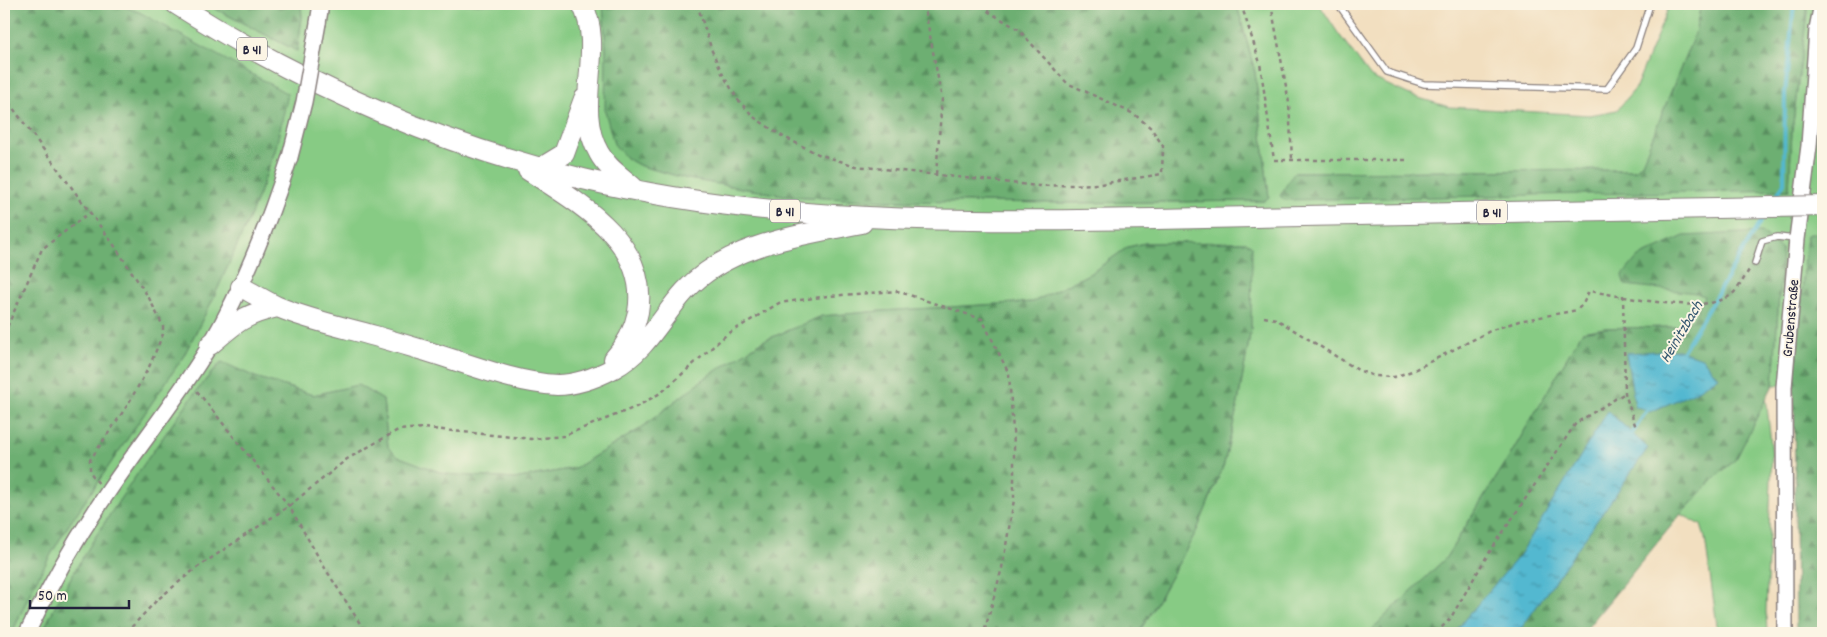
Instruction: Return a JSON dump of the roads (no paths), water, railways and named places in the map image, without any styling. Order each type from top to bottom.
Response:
[{"type":"highway","name":"B 41","points":[[176,4],[270,58],[330,89],[404,121],[514,160],[582,179],[638,191],[728,206],[888,217],[1062,220],[1823,206]]},
{"type":"highway","points":[[582,4],[592,39],[587,93],[590,128],[594,142],[599,154],[609,167],[638,191]]},
{"type":"highway","points":[[541,168],[564,154],[587,93]]},
{"type":"highway","points":[[514,160],[589,211],[611,231],[621,243],[636,273],[639,305],[633,329],[627,343],[619,354],[598,376]]},
{"type":"highway","points":[[241,287],[277,307],[330,324],[521,380],[559,385],[576,383],[598,376],[630,357],[646,342],[694,281],[714,266],[740,254],[790,238],[888,217]]},
{"type":"highway","points":[[210,345],[239,320],[259,311],[277,307]]},
{"type":"main road","points":[[27,633],[46,591],[76,540],[187,381],[210,345],[241,287],[275,202],[290,157],[304,102],[321,4]]},
{"type":"main road","name":"Grubenstraße","points":[[1785,633],[1784,386],[1797,239],[1809,146],[1817,29],[1822,4]]},
{"type":"lane","points":[[1338,4],[1387,72],[1424,84],[1606,89],[1636,48],[1650,4]]},
{"type":"lane","points":[[1754,263],[1762,241],[1777,237],[1797,239]]},
{"type":"water","points":[[1678,350],[1702,358],[1718,377],[1693,393],[1650,412],[1635,406],[1626,353]]},
{"type":"water","points":[[1608,411],[1648,448],[1518,633],[1455,633],[1520,555]]},
{"type":"waterway","name":"Heinitzbach","points":[[1774,200],[1784,183],[1785,94],[1794,4]]},
{"type":"waterway","name":"Heinitzbach","points":[[1680,356],[1765,214]]},
{"type":"waterway","name":"Heinitzbach","points":[[1630,437],[1649,407]]}]
